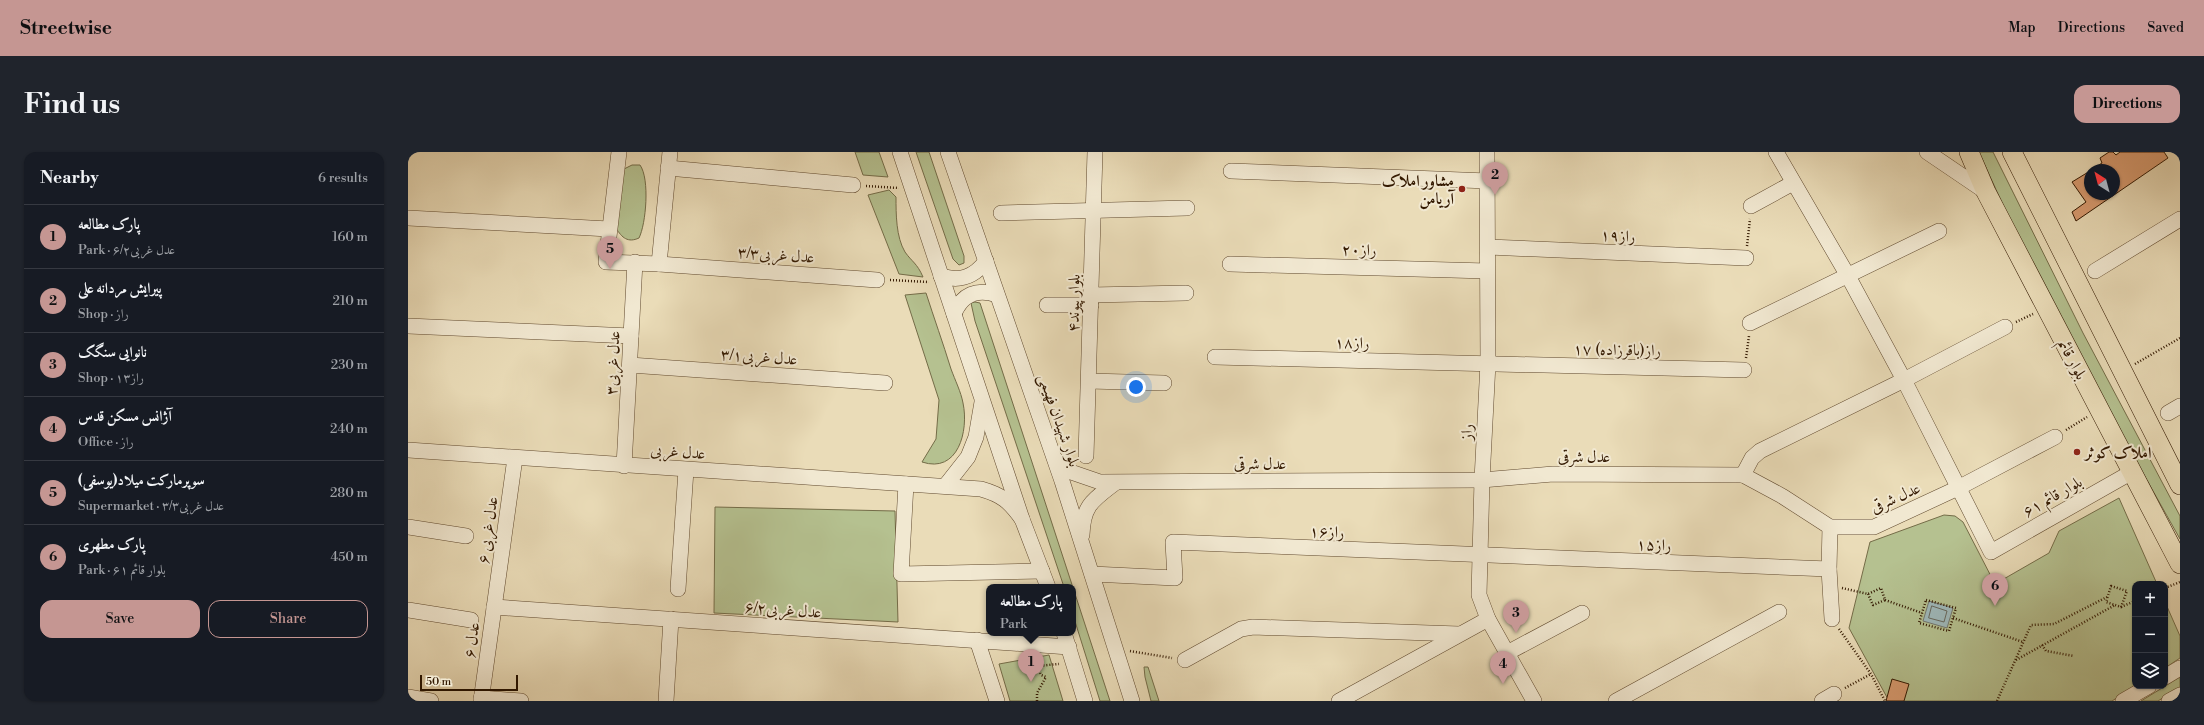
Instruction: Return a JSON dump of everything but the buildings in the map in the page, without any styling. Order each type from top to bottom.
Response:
[{"type":"main road","name":"بلوار قائم","points":[[1969,152],[1986,192],[2180,564]]},
{"type":"main road","points":[[2012,152],[2180,485]]},
{"type":"street","points":[[408,218],[609,229],[619,152]]},
{"type":"street","points":[[659,264],[670,152]]},
{"type":"street","points":[[900,152],[1022,519],[1047,584]]},
{"type":"street","name":"بلوار شهیدان فهیمی","points":[[948,152],[1055,459],[1132,701]]},
{"type":"street","name":"بلوار پیوند۴","points":[[1086,456],[1091,300],[1091,209],[1095,152]]},
{"type":"street","name":"راز","points":[[1487,152],[1488,363],[1479,555],[1479,595],[1488,619],[1534,701]]},
{"type":"street","points":[[1776,152],[1848,276],[1904,380],[1958,488]]},
{"type":"street","points":[[1927,152],[1986,192]]},
{"type":"street","points":[[668,168],[853,185]]},
{"type":"street","points":[[1231,171],[1488,180]]},
{"type":"street","points":[[1752,206],[1793,183]]},
{"type":"street","points":[[1001,213],[1091,209],[1187,208]]},
{"type":"street","points":[[2095,271],[2180,219]]},
{"type":"street","name":"عدل غربی۳/۳","points":[[609,229],[606,262],[635,262],[877,280]]},
{"type":"street","points":[[1750,323],[1939,231]]},
{"type":"street","name":"راز۱۹","points":[[1488,247],[1746,258]]},
{"type":"street","points":[[942,279],[966,277],[974,274],[986,261]]},
{"type":"street","name":"عدل غربی۳","points":[[624,466],[635,262]]},
{"type":"street","name":"راز۲۰","points":[[1230,264],[1488,271]]},
{"type":"street","points":[[954,314],[958,304],[966,296],[976,292],[987,291],[997,295]]},
{"type":"street","points":[[1047,305],[1186,293]]},
{"type":"street","points":[[408,326],[631,336]]},
{"type":"street","points":[[1743,475],[1752,458],[1760,451],[1904,380],[2005,327]]},
{"type":"street","name":"راز۱۸","points":[[1216,357],[1488,363]]},
{"type":"street","name":"۱۷ راز(باقرزاده)","points":[[1488,363],[1744,370]]},
{"type":"street","name":"عدل غربی۳/۱","points":[[630,365],[885,383]]},
{"type":"street","points":[[1089,381],[1164,383]]},
{"type":"street","points":[[946,486],[968,457],[976,437],[983,399]]},
{"type":"street","name":"عدل شرقی","points":[[1055,459],[1068,471],[1100,482],[1482,480],[1553,474],[1743,475],[1782,496],[1830,527],[1874,527],[1958,488],[2055,437]]},
{"type":"street","name":"عدل غربی","points":[[408,450],[624,466],[981,489],[998,494],[1011,504],[1022,519]]},
{"type":"street","name":"عدل غربی ۶","points":[[494,607],[515,458]]},
{"type":"street","points":[[678,589],[686,470]]},
{"type":"street","name":"بلوار قائم ۶۱","points":[[1958,488],[1990,552],[2132,472]]},
{"type":"street","points":[[1081,540],[1082,522],[1088,506],[1115,482]]},
{"type":"street","points":[[906,484],[901,574],[1042,572]]},
{"type":"street","points":[[408,527],[466,536]]},
{"type":"street","points":[[1830,527],[1829,569],[1832,619]]},
{"type":"street","name":"راز۱۶","points":[[1092,574],[1175,578],[1173,542],[1479,555]]},
{"type":"street","name":"راز۱۵","points":[[1479,555],[1829,569]]},
{"type":"street","name":"۶/۲عدل غربی","points":[[494,607],[977,640],[1066,640]]},
{"type":"street","name":"عدل ۶","points":[[481,700],[494,607]]},
{"type":"street","points":[[408,610],[472,620]]},
{"type":"street","points":[[1616,701],[1779,612]]},
{"type":"street","points":[[1507,653],[1582,614]]},
{"type":"street","points":[[666,701],[670,619]]},
{"type":"street","points":[[1339,701],[1488,619]]},
{"type":"street","points":[[1185,660],[1240,629],[1253,627],[1459,634]]},
{"type":"street","points":[[977,640],[997,701]]},
{"type":"street","points":[[1066,640],[1085,701]]},
{"type":"street","points":[[2168,675],[2180,668]]},
{"type":"street","points":[[2123,701],[2144,689]]},
{"type":"street","points":[[2169,701],[2180,694]]},
{"type":"street","points":[[408,697],[431,701]]},
{"type":"street","points":[[481,700],[521,701]]},
{"type":"path","points":[[853,185],[913,189]]},
{"type":"path","points":[[1746,258],[1752,206]]},
{"type":"path","points":[[877,280],[942,279]]},
{"type":"path","points":[[2005,327],[2046,308]]},
{"type":"path","points":[[1744,370],[1750,323]]},
{"type":"path","points":[[2123,371],[2180,338]]},
{"type":"path","points":[[2055,437],[2100,409]]},
{"type":"path","points":[[2168,587],[2180,582]]},
{"type":"path","points":[[1830,585],[1868,594],[1881,588],[1886,600]]},
{"type":"path","points":[[2121,607],[2127,591],[2111,586],[2106,602],[2121,607],[2132,602]]},
{"type":"path","points":[[1868,594],[1873,605],[1886,600],[1922,613]]},
{"type":"path","points":[[1997,701],[2031,625],[2054,624],[2107,597]]},
{"type":"path","points":[[1926,600],[1956,608],[1953,618],[1949,631],[1920,623],[1926,600]]},
{"type":"path","points":[[2016,660],[2115,605]]},
{"type":"path","points":[[1953,618],[2024,642]]},
{"type":"path","points":[[1832,619],[1870,674],[1885,701]]},
{"type":"path","points":[[2042,645],[2046,651],[2074,656]]},
{"type":"path","points":[[1116,649],[1185,660]]},
{"type":"path","points":[[1038,701],[1037,693],[1046,677],[1041,675],[1036,666],[1074,664]]},
{"type":"path","points":[[1828,698],[1870,674]]},
{"type":"green space","points":[[855,152],[879,152],[888,177],[863,175]]},
{"type":"green space","points":[[916,152],[929,152],[964,256],[964,263],[959,265],[953,259]]},
{"type":"green space","points":[[1979,152],[1993,152],[2083,333],[2180,516],[2180,539],[2050,300],[2025,251]]},
{"type":"green space","points":[[632,165],[640,165],[643,172],[646,202],[644,223],[639,238],[628,240],[623,237],[616,228],[624,169]]},
{"type":"green space","points":[[889,190],[896,197],[897,225],[902,246],[923,277],[899,274],[868,195]]},
{"type":"green space","points":[[926,293],[961,395],[964,414],[964,426],[958,448],[952,456],[944,462],[934,464],[922,462],[936,439],[939,400],[905,295]]},
{"type":"green space","points":[[971,303],[980,303],[1072,584],[1063,584],[975,321]]},
{"type":"green space","points":[[2119,498],[2156,581],[2132,581],[2132,688],[2112,701],[1889,701],[1849,628],[1870,542],[1944,515],[1955,516],[1963,522],[1995,584],[2049,553],[2059,531]]},
{"type":"green space","points":[[715,507],[895,511],[898,622],[714,613]]},
{"type":"green space","points":[[1076,597],[1110,701],[1100,701],[1076,625]]},
{"type":"green space","points":[[2168,609],[2180,636],[2180,658],[2168,666]]},
{"type":"green space","points":[[1049,655],[1063,701],[1010,701],[999,664]]},
{"type":"green space","points":[[1144,667],[1148,667],[1159,701],[1151,701]]},
{"type":"green space","points":[[2180,677],[2180,687],[2158,701],[2141,701],[2160,689],[2168,689],[2168,684]]},
{"type":"water","points":[[1929,601],[1953,608],[1947,628],[1923,621]]},
{"type":"place","name":"مشاور املاک آریامن","points":[[1462,189]]},
{"type":"place","name":"پیرایش مردانه علی","points":[[1495,195]]},
{"type":"place","name":"سوپرمارکت میلاد(یوسفی)","points":[[610,269]]},
{"type":"place","name":"املاک کوثر","points":[[2077,452]]},
{"type":"place","name":"پارک مطهری","points":[[1995,606]]},
{"type":"place","name":"نانوایی سنگک","points":[[1516,633]]},
{"type":"place","name":"پارک مطالعه","points":[[1031,682]]},
{"type":"place","name":"آژانس مسکن قدس","points":[[1503,684]]}]
